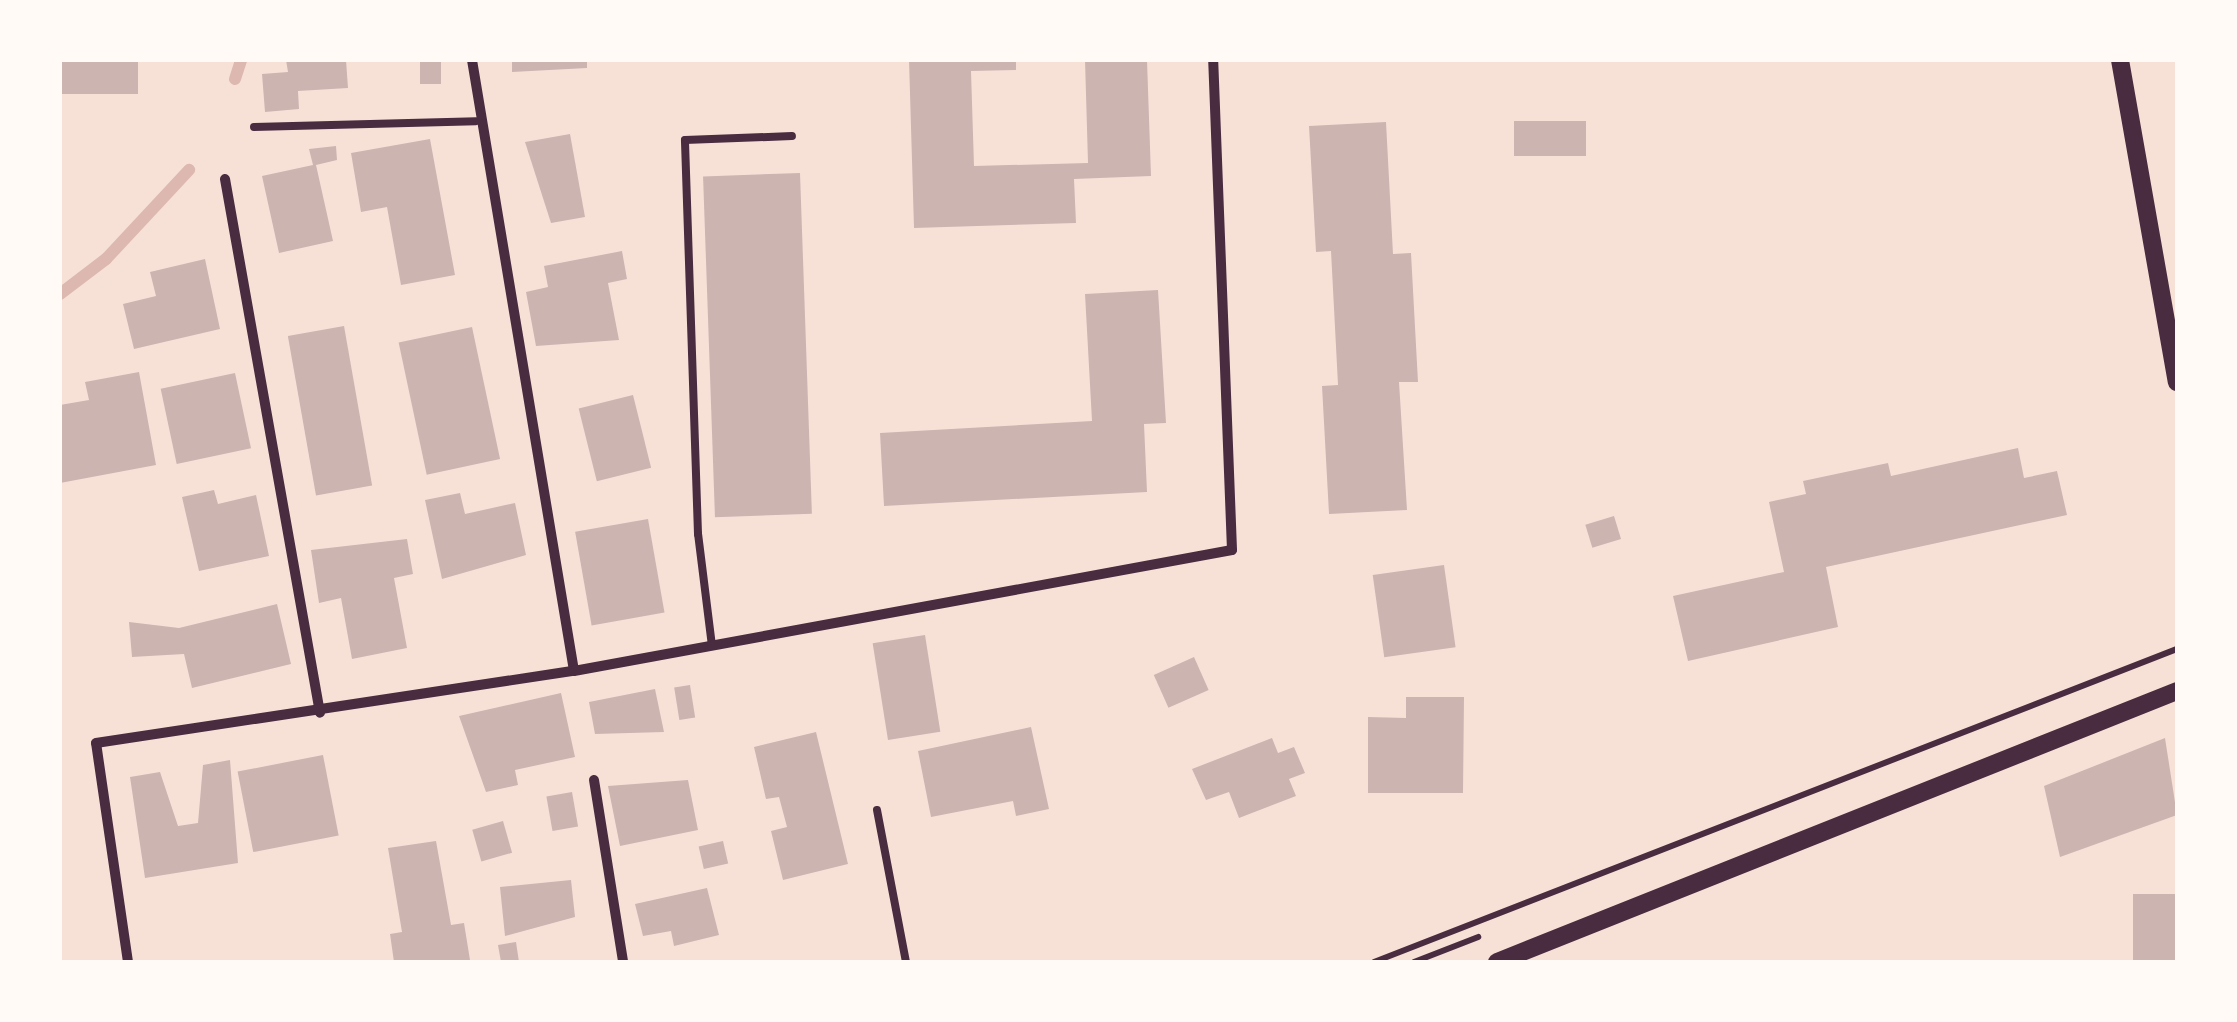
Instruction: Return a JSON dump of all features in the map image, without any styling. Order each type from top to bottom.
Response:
[{"type":"street","points":[[472,60],[476,121],[574,670]]},
{"type":"street","points":[[128,962],[96,743],[320,713],[574,670],[1232,550],[1213,60]]},
{"type":"street","points":[[2120,60],[2177,382]]},
{"type":"street","points":[[225,178],[320,713]]},
{"type":"street","points":[[1496,962],[2177,691]]},
{"type":"street","points":[[594,780],[624,962]]},
{"type":"lane","points":[[254,128],[476,121]]},
{"type":"lane","points":[[712,646],[698,534],[685,140],[792,136]]},
{"type":"lane","points":[[877,810],[906,962]]},
{"type":"path","points":[[1374,962],[2177,649]]},
{"type":"building","points":[[60,60],[138,60],[138,94],[60,94]]},
{"type":"building","points":[[286,60],[346,60],[348,88],[298,91],[299,109],[265,112],[262,74],[288,72]]},
{"type":"building","points":[[420,60],[441,60],[441,84],[420,84]]},
{"type":"building","points":[[512,60],[587,60],[587,68],[512,72]]},
{"type":"building","points":[[909,60],[1016,60],[1016,70],[971,71],[974,166],[1088,163],[1085,60],[1147,60],[1151,176],[1074,179],[1076,223],[914,228]]},
{"type":"building","points":[[1514,121],[1586,121],[1586,156],[1514,156]]},
{"type":"building","points":[[1386,122],[1393,254],[1411,253],[1418,382],[1399,382],[1407,510],[1329,514],[1322,386],[1338,385],[1331,251],[1316,252],[1309,126]]},
{"type":"building","points":[[570,134],[585,217],[551,223],[525,142]]},
{"type":"building","points":[[430,139],[455,275],[401,285],[387,207],[361,212],[351,153]]},
{"type":"building","points":[[336,146],[337,160],[316,165],[333,241],[279,253],[262,176],[313,165],[309,149]]},
{"type":"building","points":[[800,173],[812,514],[715,517],[703,176]]},
{"type":"building","points":[[622,251],[627,279],[608,283],[619,340],[536,346],[526,292],[548,287],[544,266]]},
{"type":"building","points":[[205,259],[220,329],[134,349],[123,304],[156,296],[150,272]]},
{"type":"building","points":[[1158,290],[1166,423],[1144,424],[1147,492],[884,506],[880,433],[1092,421],[1085,294]]},
{"type":"building","points":[[344,326],[372,486],[316,495],[288,336]]},
{"type":"building","points":[[472,327],[500,459],[427,475],[399,343]]},
{"type":"building","points":[[139,372],[156,465],[60,483],[60,405],[89,400],[85,382]]},
{"type":"building","points":[[235,373],[251,448],[177,464],[161,389]]},
{"type":"building","points":[[633,395],[651,468],[597,481],[579,409]]},
{"type":"building","points":[[2018,448],[2024,478],[2057,471],[2067,515],[1826,567],[1838,627],[1688,661],[1673,596],[1784,572],[1769,502],[1806,494],[1803,481],[1888,463],[1891,476]]},
{"type":"building","points":[[214,490],[218,504],[256,495],[269,556],[199,571],[182,497]]},
{"type":"building","points":[[460,493],[465,514],[515,503],[526,555],[442,579],[425,500]]},
{"type":"building","points":[[1614,516],[1621,539],[1592,548],[1585,525]]},
{"type":"building","points":[[648,519],[664,613],[592,625],[575,532]]},
{"type":"building","points":[[407,539],[413,574],[394,578],[407,648],[352,659],[341,598],[319,603],[311,550]]},
{"type":"building","points":[[1444,565],[1456,647],[1384,657],[1373,575]]},
{"type":"building","points":[[277,604],[291,664],[192,688],[184,654],[132,657],[129,622],[179,628]]},
{"type":"building","points":[[925,635],[940,732],[888,740],[873,643]]},
{"type":"building","points":[[1194,657],[1209,690],[1168,708],[1154,675]]},
{"type":"building","points":[[690,685],[695,718],[679,720],[674,688]]},
{"type":"building","points":[[655,689],[664,732],[595,734],[589,702]]},
{"type":"building","points":[[561,693],[575,757],[515,770],[518,785],[486,792],[459,716]]},
{"type":"building","points":[[1406,697],[1464,697],[1463,793],[1368,793],[1368,717],[1406,718]]},
{"type":"building","points":[[1031,727],[1049,809],[1016,816],[1013,801],[931,817],[918,751]]},
{"type":"building","points":[[816,732],[848,864],[783,880],[771,831],[787,827],[779,797],[766,799],[754,747]]},
{"type":"building","points":[[1272,738],[1278,753],[1294,747],[1305,773],[1289,779],[1296,796],[1239,818],[1229,792],[1206,800],[1192,769]]},
{"type":"building","points":[[2165,738],[2177,815],[2060,857],[2044,786]]},
{"type":"building","points":[[323,755],[339,835],[253,852],[238,772]]},
{"type":"building","points":[[230,760],[238,863],[145,878],[130,777],[160,772],[178,826],[198,823],[203,765]]},
{"type":"building","points":[[688,780],[698,830],[620,846],[608,786]]},
{"type":"building","points":[[572,792],[578,826],[552,831],[546,797]]},
{"type":"building","points":[[503,821],[512,853],[481,862],[472,830]]},
{"type":"building","points":[[436,841],[451,925],[464,923],[470,960],[394,962],[390,934],[402,932],[388,848]]},
{"type":"building","points":[[723,841],[728,863],[704,869],[699,847]]},
{"type":"building","points":[[571,880],[575,917],[505,936],[500,887]]},
{"type":"building","points":[[707,888],[719,935],[674,946],[671,931],[643,936],[635,904]]},
{"type":"building","points":[[2133,894],[2177,894],[2177,962],[2133,962]]},
{"type":"building","points":[[516,942],[519,962],[501,962],[498,945]]},
{"type":"waterway","points":[[235,79],[241,60]]},
{"type":"waterway","points":[[60,294],[106,259],[189,170]]}]
